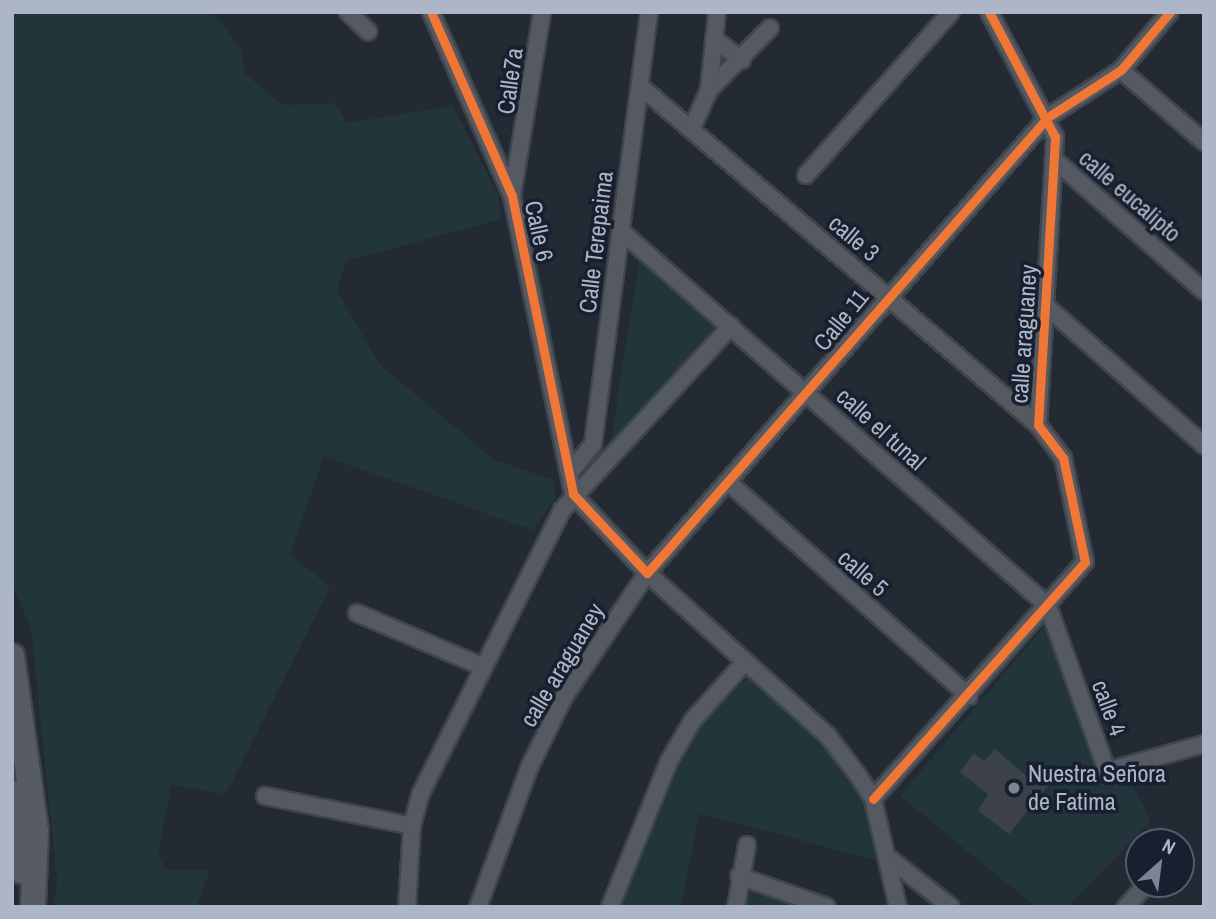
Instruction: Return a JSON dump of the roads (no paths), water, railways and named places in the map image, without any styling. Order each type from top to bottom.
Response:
[{"type":"main road","points":[[12,656],[25,712],[36,831],[33,907]]},
{"type":"main road","points":[[12,793],[26,907]]},
{"type":"street","points":[[348,12],[368,31]]},
{"type":"street","name":"Calle 6","points":[[431,12],[512,196],[572,470]]},
{"type":"street","name":"Calle7a","points":[[512,196],[542,12]]},
{"type":"street","name":"Calle Terepaima","points":[[572,470],[593,444],[649,12]]},
{"type":"street","points":[[691,130],[709,90],[717,12]]},
{"type":"street","points":[[806,175],[951,12]]},
{"type":"street","name":"calle araguaney","points":[[873,799],[969,696],[1085,562],[1063,458],[1038,425],[1057,162],[1048,117],[989,12]]},
{"type":"street","name":"Calle 11","points":[[647,573],[729,483],[886,296],[1048,117],[1121,70],[1170,12]]},
{"type":"street","points":[[709,90],[742,60],[770,28]]},
{"type":"street","points":[[714,39],[742,60]]},
{"type":"street","points":[[1121,70],[1204,142]]},
{"type":"street","name":"calle 3","points":[[640,86],[1038,425]]},
{"type":"street","name":"calle eucalipto","points":[[1057,162],[1204,291]]},
{"type":"street","name":"calle el tunal","points":[[621,231],[1048,606]]},
{"type":"street","points":[[1045,305],[1204,445]]},
{"type":"street","points":[[407,907],[412,826],[437,754],[573,494],[731,326]]},
{"type":"street","points":[[572,470],[573,494],[647,573],[828,736],[873,799],[889,858],[898,907]]},
{"type":"street","name":"calle 5","points":[[729,483],[969,696]]},
{"type":"street","name":"calle araguaney","points":[[478,907],[530,766],[564,697],[647,573]]},
{"type":"street","name":"calle 4","points":[[1048,606],[1107,771],[1204,744]]},
{"type":"street","points":[[357,613],[481,666]]},
{"type":"street","points":[[610,907],[668,761],[693,720],[744,663]]},
{"type":"street","points":[[265,796],[412,826]]},
{"type":"street","points":[[736,907],[739,876],[747,845]]},
{"type":"street","points":[[889,858],[951,907]]},
{"type":"street","points":[[739,876],[827,907]]},
{"type":"place","name":"Nuestra Señora de Fatima","points":[[1014,788]]}]
